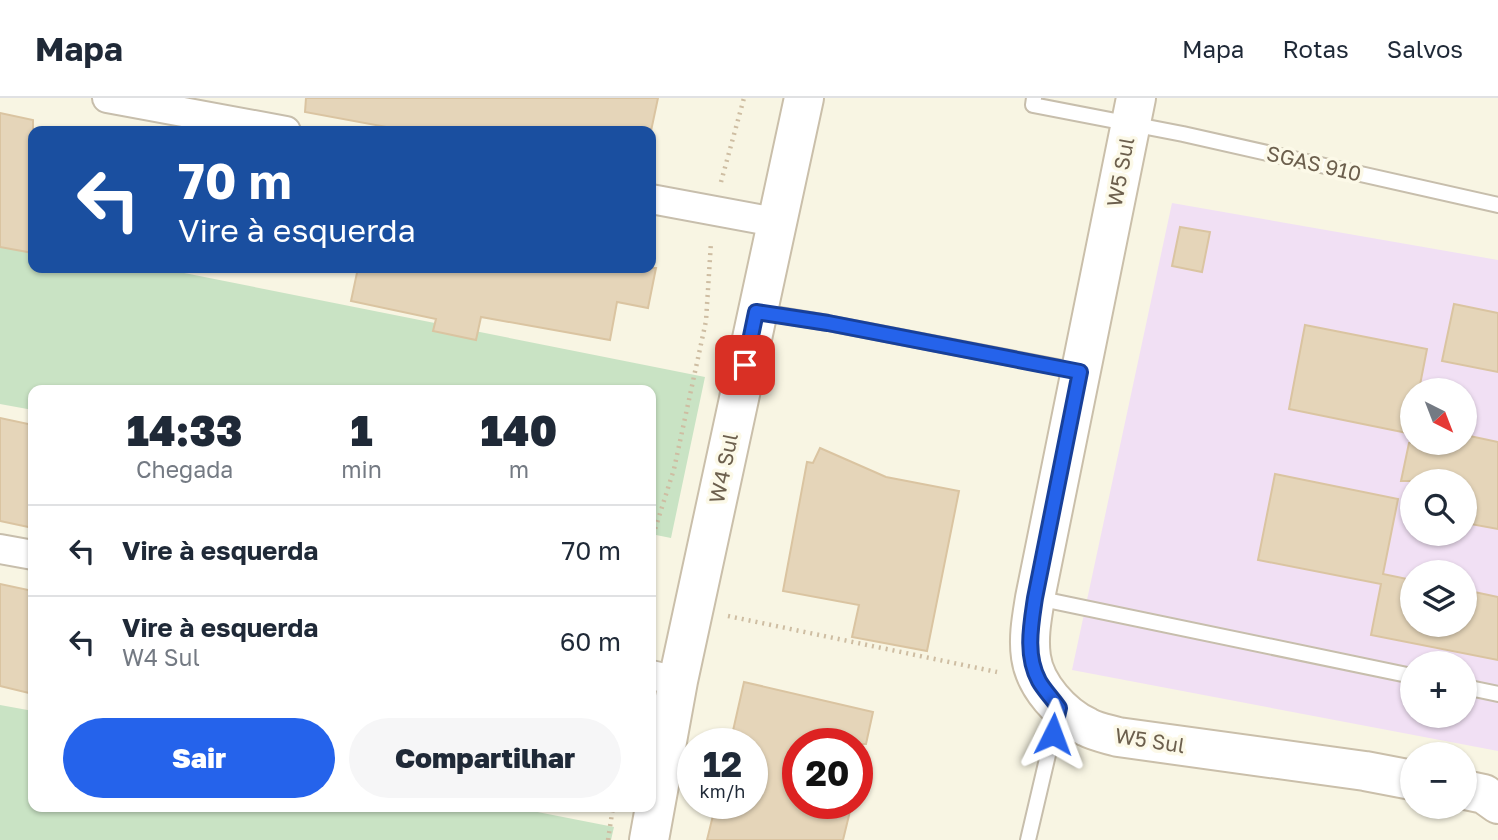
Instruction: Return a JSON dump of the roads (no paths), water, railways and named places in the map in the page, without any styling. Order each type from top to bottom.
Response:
[{"type":"main road","name":"W4 Sul","points":[[656,764],[664,678],[693,608],[804,98]]},
{"type":"main road","name":"W5 Sul","points":[[1133,111],[1035,598],[1030,630],[1031,659],[1049,694],[1086,727],[1118,737],[1400,778]]},
{"type":"main road","points":[[1477,792],[1484,793],[1498,804]]},
{"type":"main road","name":"W4 Sul","points":[[649,840],[652,812]]},
{"type":"street","points":[[107,98],[259,126]]},
{"type":"street","points":[[656,200],[775,222]]},
{"type":"street","points":[[0,549],[28,554]]},
{"type":"lane","name":"SGAS 910","points":[[1034,98],[1033,104],[1133,111],[1183,134],[1498,205]]},
{"type":"lane","points":[[756,312],[828,323],[1080,372]]},
{"type":"lane","points":[[1035,598],[1400,674]]},
{"type":"lane","points":[[1477,690],[1498,694]]},
{"type":"lane","points":[[1028,840],[1049,694]]}]
